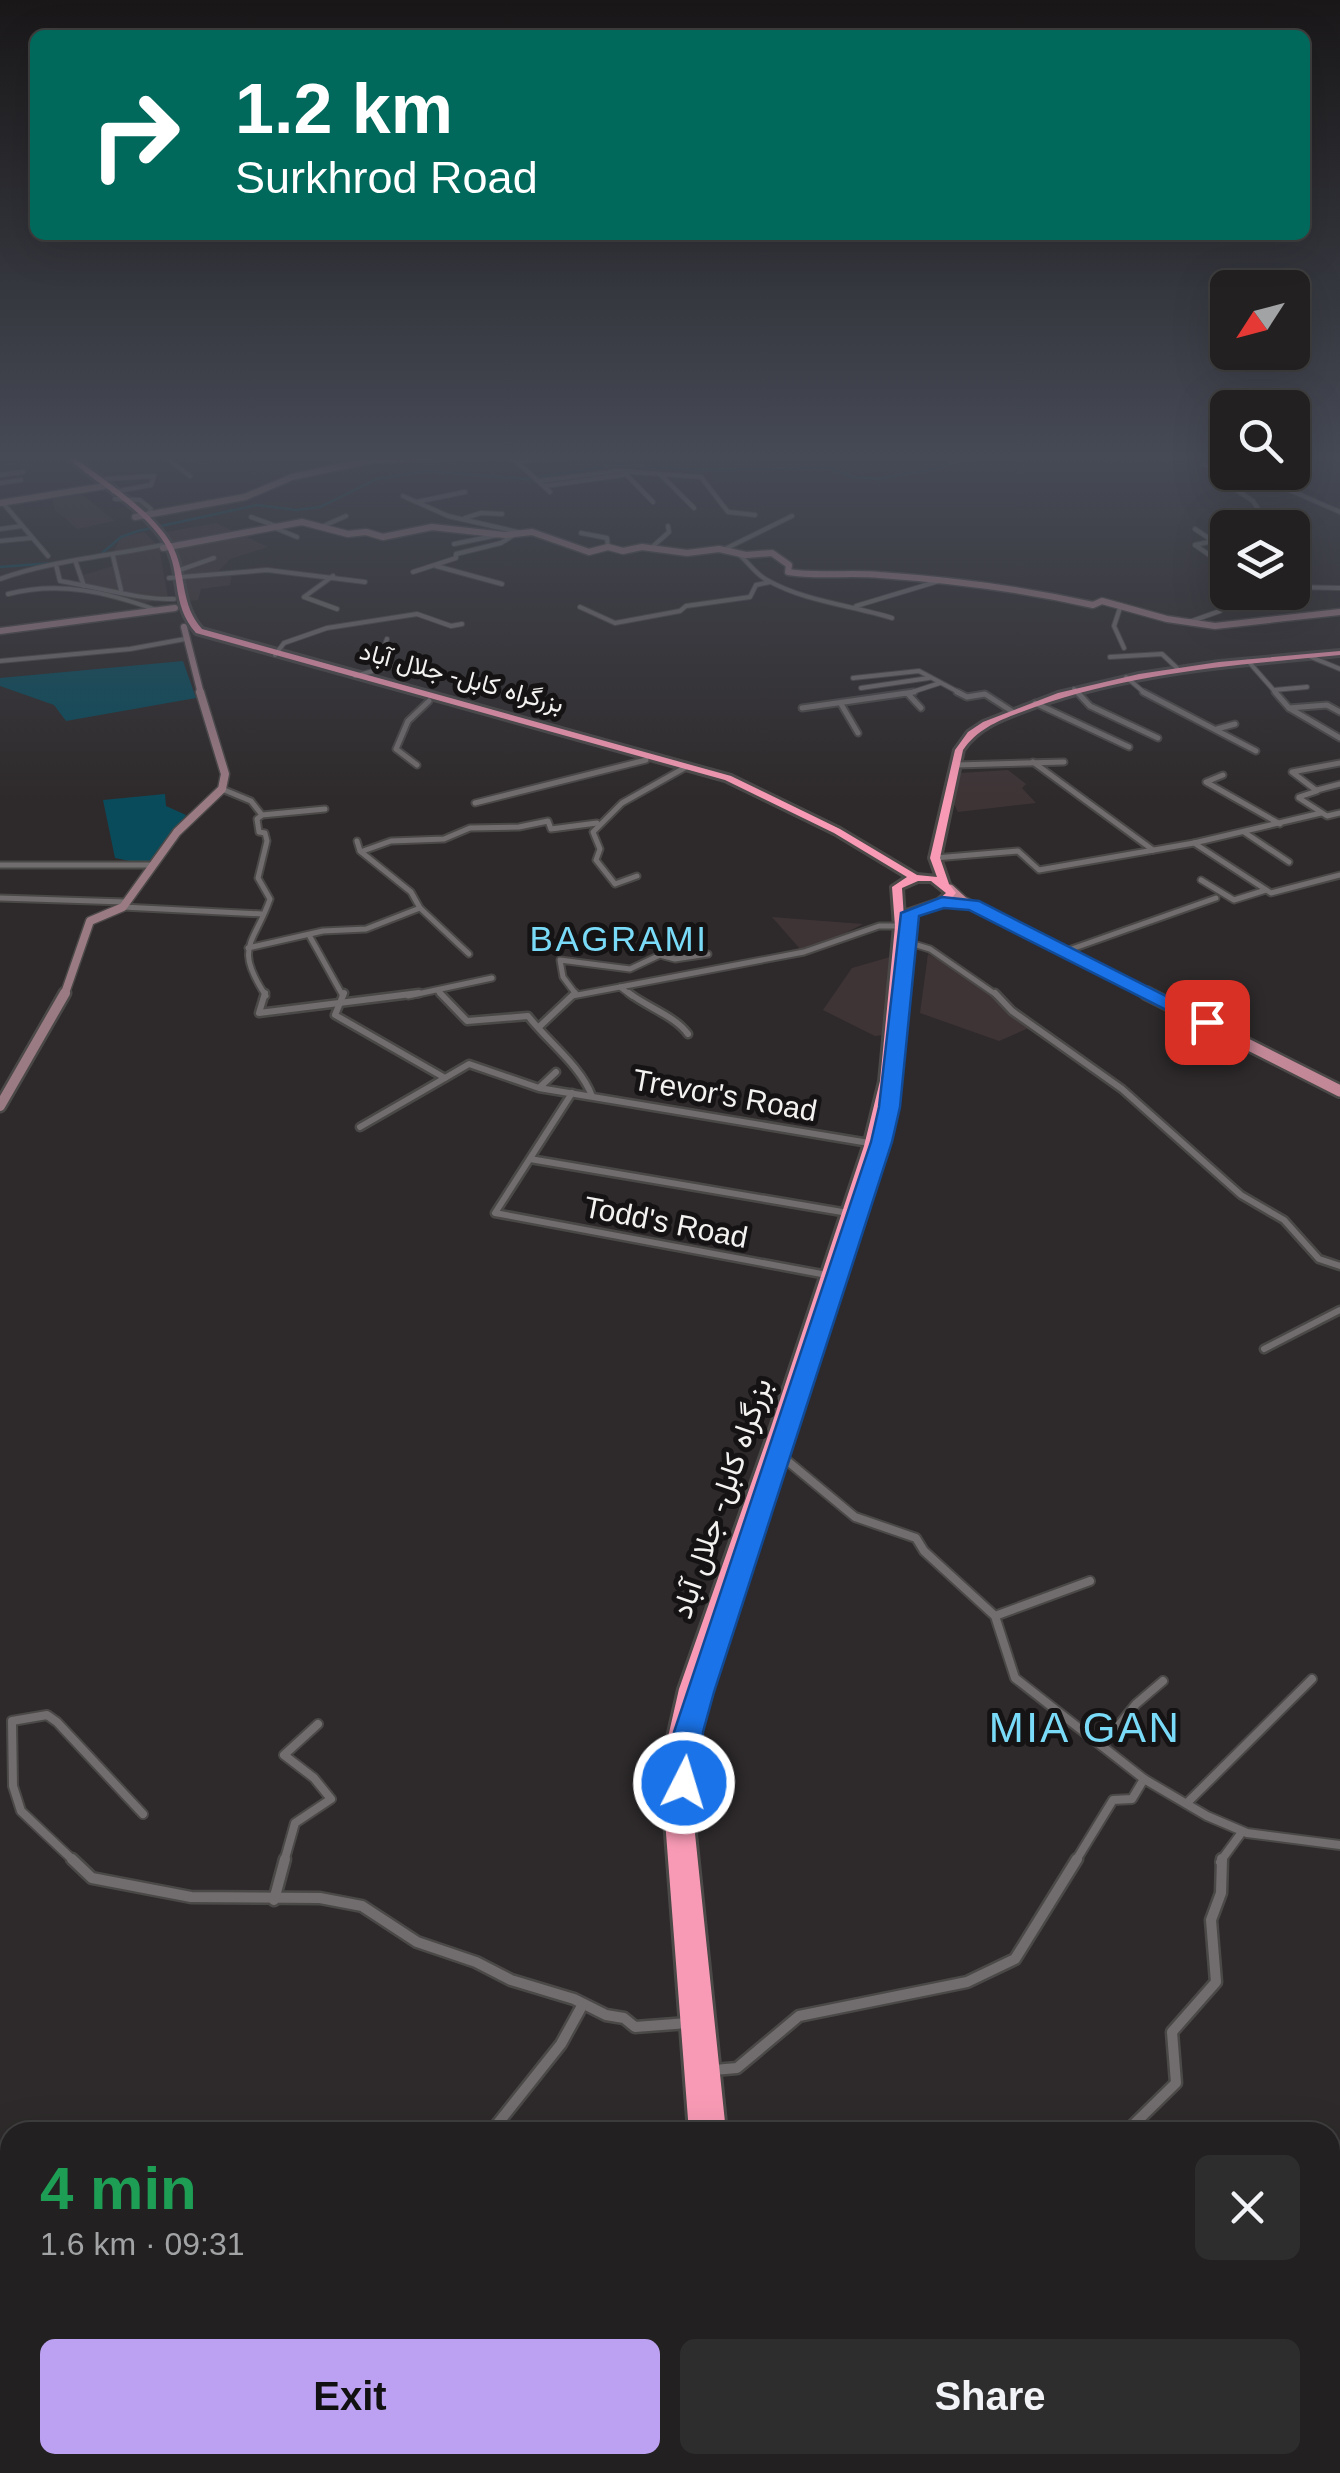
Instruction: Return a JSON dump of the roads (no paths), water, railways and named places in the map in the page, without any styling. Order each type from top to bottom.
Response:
[{"type":"highway","name":"بزرگراه کابل- جلال آباد","points":[[170,570],[184,616],[194,627],[240,647],[366,682]]},
{"type":"highway","name":"بزرگراه کابل- جلال آباد","points":[[172,576],[174,603],[184,634],[684,768],[746,790],[918,878],[947,886],[950,896],[910,913],[902,934],[886,1081],[870,1143],[687,1688],[669,1768],[698,2122]]},
{"type":"highway","points":[[947,886],[936,863],[956,764],[969,736],[1035,703],[1126,677],[1177,668],[1340,653]]},
{"type":"highway","name":"بزرگراه کابل- جلال آباد","points":[[499,718],[684,768]]},
{"type":"highway","name":"بزرگراه کابل- جلال آباد","points":[[834,832],[878,862],[910,902],[935,904]]},
{"type":"highway","points":[[897,889],[936,863]]},
{"type":"highway","name":"بزرگراه کابل- جلال آباد","points":[[717,2122],[686,1824],[688,1732],[882,1142],[890,1107],[902,934],[897,889]]},
{"type":"main road","points":[[947,886],[973,905],[1340,1091]]},
{"type":"main road","points":[[935,904],[973,905]]},
{"type":"street","points":[[0,579],[24,570]]},
{"type":"street","points":[[57,570],[60,581],[174,603]]},
{"type":"street","points":[[78,570],[84,586]]},
{"type":"street","points":[[116,570],[121,590]]},
{"type":"street","points":[[172,576],[185,570]]},
{"type":"street","points":[[172,576],[202,570]]},
{"type":"street","points":[[306,570],[365,582]]},
{"type":"street","points":[[412,572],[418,570]]},
{"type":"street","points":[[448,570],[502,584]]},
{"type":"street","points":[[756,570],[770,582],[836,606],[854,606],[942,580]]},
{"type":"street","points":[[788,570],[811,576],[843,572],[1012,587],[1214,626],[1340,612]]},
{"type":"street","points":[[334,575],[304,597],[336,609]]},
{"type":"street","points":[[580,607],[615,623],[686,606],[750,597],[756,585],[770,582]]},
{"type":"street","points":[[8,594],[53,586],[114,594],[158,610]]},
{"type":"street","points":[[1310,588],[1340,588]]},
{"type":"street","points":[[0,631],[158,610],[174,603]]},
{"type":"street","points":[[1121,605],[1114,614],[1112,628],[1124,648]]},
{"type":"street","points":[[854,606],[892,618]]},
{"type":"street","points":[[1189,622],[1221,610]]},
{"type":"street","points":[[276,655],[284,642],[325,628],[417,614],[452,626],[462,624]]},
{"type":"street","points":[[0,661],[130,650],[184,634],[225,774],[222,789],[184,825],[124,905],[90,920],[74,976],[49,1023],[14,1071],[0,1106]]},
{"type":"street","points":[[354,676],[392,666],[381,656],[387,639]]},
{"type":"street","points":[[1110,657],[1162,654],[1177,668]]},
{"type":"street","points":[[1311,657],[1340,669]]},
{"type":"street","points":[[1248,662],[1290,708],[1340,738]]},
{"type":"street","points":[[852,678],[917,671],[969,698],[984,694],[1013,712]]},
{"type":"street","points":[[1126,677],[1152,700],[1256,751]]},
{"type":"street","points":[[861,688],[931,678]]},
{"type":"street","points":[[802,708],[908,694],[940,683]]},
{"type":"street","points":[[1273,690],[1307,687]]},
{"type":"street","points":[[1074,689],[1090,706],[1158,738]]},
{"type":"street","points":[[908,694],[921,708]]},
{"type":"street","points":[[417,766],[396,749],[408,722],[435,701]]},
{"type":"street","points":[[1035,703],[1129,748]]},
{"type":"street","points":[[842,704],[858,733]]},
{"type":"street","points":[[1290,708],[1327,705],[1340,712]]},
{"type":"street","points":[[1216,730],[1235,724]]},
{"type":"street","points":[[475,804],[646,760]]},
{"type":"street","points":[[1033,762],[1154,850]]},
{"type":"street","points":[[956,764],[1064,762]]},
{"type":"street","points":[[1316,790],[1292,772],[1340,763]]},
{"type":"street","points":[[637,876],[615,884],[596,860],[600,849],[593,832],[612,807],[668,781],[684,768]]},
{"type":"street","points":[[1223,775],[1206,782],[1281,825]]},
{"type":"street","points":[[1340,784],[1298,798],[1328,816],[1340,813]]},
{"type":"street","points":[[222,789],[251,802],[262,815]]},
{"type":"street","points":[[325,809],[262,815],[258,819],[259,832],[265,833],[267,841],[258,878],[270,894],[270,902],[248,936],[255,984],[266,994],[259,1012],[338,1007],[492,978]]},
{"type":"street","points":[[936,863],[1018,851],[1039,870],[1194,843],[1322,813]]},
{"type":"street","points":[[362,851],[391,841],[444,840],[470,828],[519,827],[548,821],[551,829],[597,823]]},
{"type":"street","points":[[1244,832],[1289,862]]},
{"type":"street","points":[[356,841],[470,954]]},
{"type":"street","points":[[1194,843],[1271,893],[1340,875]]},
{"type":"street","points":[[0,865],[152,866]]},
{"type":"street","points":[[1202,880],[1234,900],[1267,890]]},
{"type":"street","points":[[0,898],[262,914]]},
{"type":"street","points":[[1066,951],[1216,898]]},
{"type":"street","points":[[248,948],[309,935],[366,929],[420,908]]},
{"type":"street","points":[[539,1027],[575,993],[804,952],[866,930],[902,934],[992,990],[1012,1012],[1122,1089],[1240,1195],[1284,1220],[1319,1259],[1340,1266]]},
{"type":"street","points":[[309,935],[320,959],[333,968],[344,994],[335,1015],[400,1054],[424,1062],[445,1078],[360,1126]]},
{"type":"street","points":[[575,993],[564,977],[560,960],[630,969],[660,956],[676,959],[708,954]]},
{"type":"street","points":[[620,987],[654,1012],[680,1023],[688,1034]]},
{"type":"street","points":[[438,991],[464,1020],[524,1014],[539,1027],[552,1048],[584,1076],[592,1096]]},
{"type":"street","name":"Trevor's Road","points":[[445,1078],[469,1064],[539,1088],[870,1143]]},
{"type":"street","points":[[539,1088],[556,1072]]},
{"type":"street","points":[[572,1092],[530,1159],[849,1213]]},
{"type":"street","name":"Todd's Road","points":[[530,1159],[495,1213],[828,1276]]},
{"type":"street","points":[[1264,1348],[1340,1310]]},
{"type":"street","points":[[779,1454],[854,1518],[916,1538],[924,1552],[995,1616],[1015,1678],[1144,1778],[1242,1832],[1268,1838],[1307,1837],[1340,1845]]},
{"type":"street","points":[[995,1616],[1090,1580]]},
{"type":"street","points":[[1188,1802],[1234,1752],[1312,1680]]},
{"type":"street","points":[[1102,1746],[1136,1704],[1164,1681]]},
{"type":"street","points":[[143,1814],[57,1722],[46,1715],[12,1721],[12,1786],[22,1810],[92,1878],[192,1897],[320,1898],[362,1906],[417,1942],[606,2015],[624,2018],[635,2027],[689,2023]]},
{"type":"street","points":[[274,1900],[295,1823],[331,1799],[314,1778],[284,1756],[318,1724]]},
{"type":"street","points":[[693,2072],[737,2068],[799,2016],[968,1982],[1015,1958],[1113,1800],[1132,1799],[1144,1778]]},
{"type":"street","points":[[1136,2122],[1176,2083],[1172,2032],[1216,1982],[1210,1920],[1220,1893],[1220,1861],[1242,1832]]},
{"type":"street","points":[[499,2122],[561,2044],[583,2004]]},
{"type":"water","points":[[183,661],[196,698],[66,721],[54,705],[0,686],[0,678]]},
{"type":"water","points":[[165,794],[166,806],[186,815],[149,865],[115,858],[103,800]]},
{"type":"district","name":"BAGRAMI","points":[[619,938]]},
{"type":"district","name":"MIA GAN","points":[[1085,1727]]}]
